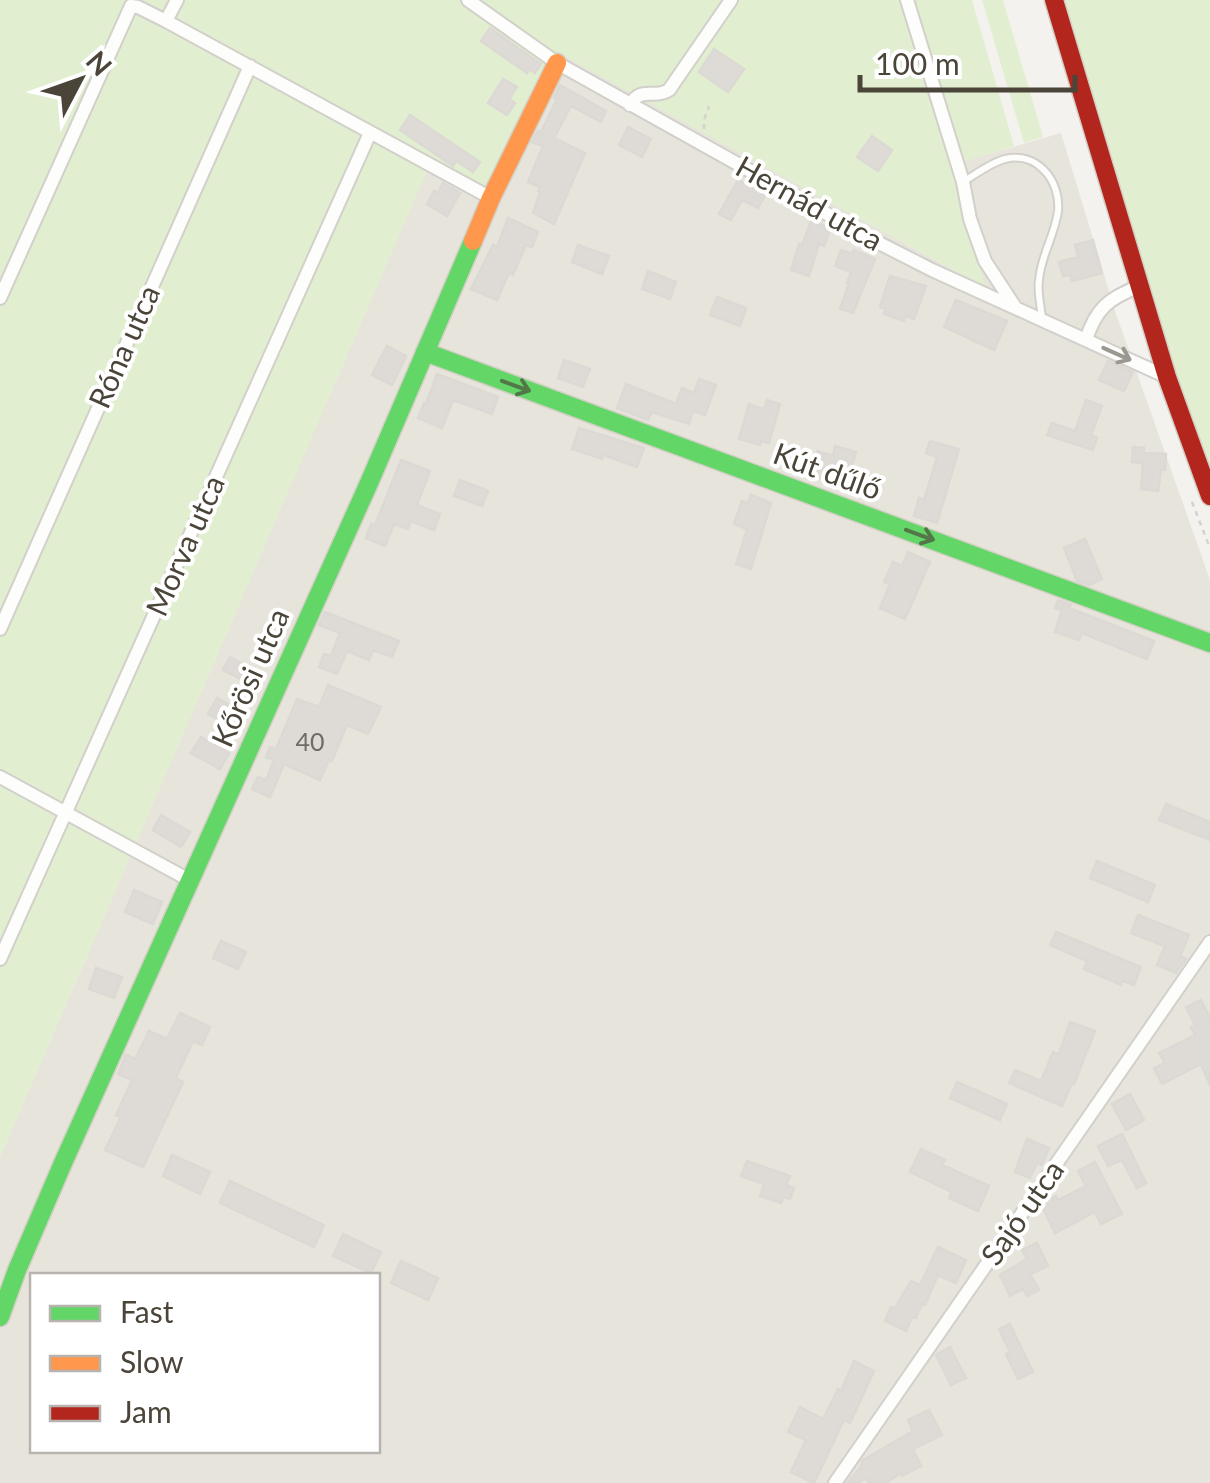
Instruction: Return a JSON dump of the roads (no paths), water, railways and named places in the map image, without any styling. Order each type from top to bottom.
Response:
[{"type":"street","points":[[166,21],[177,0]]},
{"type":"street","name":"Hernád utca","points":[[468,0],[557,63],[878,243],[1168,377]]},
{"type":"street","points":[[630,105],[634,97],[643,93],[662,94],[670,90],[731,0]]},
{"type":"street","points":[[906,0],[963,182],[970,219],[986,261],[1016,308]]},
{"type":"street","points":[[1054,0],[1168,377],[1210,496]]},
{"type":"street","points":[[0,298],[4,278],[131,6],[166,21],[492,198]]},
{"type":"street","name":"Kőrösi utca","points":[[0,1317],[63,1163],[369,483],[492,198],[557,63]]},
{"type":"street","name":"Róna utca","points":[[0,629],[250,66]]},
{"type":"street","name":"Morva utca","points":[[0,959],[370,133]]},
{"type":"street","points":[[1086,340],[1108,301],[1140,286]]},
{"type":"street","name":"Kút dűlő","points":[[425,352],[1210,642]]},
{"type":"street","points":[[0,777],[190,881]]},
{"type":"street","name":"Sajó utca","points":[[835,1483],[1210,942]]},
{"type":"lane","points":[[963,182],[1007,159],[1033,161],[1047,171],[1058,199],[1038,282],[1042,320]]}]
